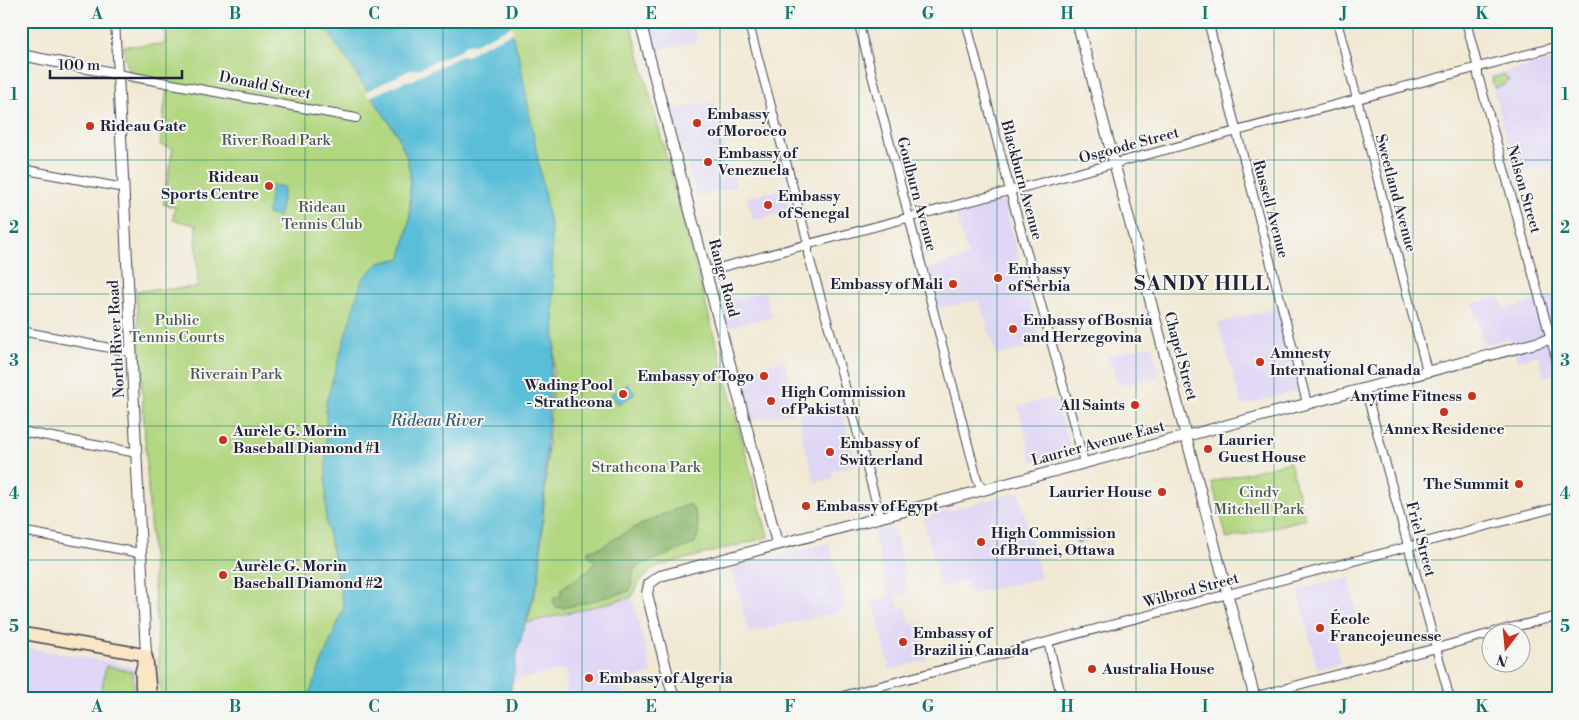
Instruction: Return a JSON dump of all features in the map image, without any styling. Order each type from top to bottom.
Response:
[{"type":"main road","points":[[21,633],[146,655]]},
{"type":"main road","name":"North River Road","points":[[142,699],[141,672],[146,655]]},
{"type":"main road","name":"North River Road","points":[[146,655],[151,699]]},
{"type":"street","name":"North River Road","points":[[115,21],[146,655]]},
{"type":"street","name":"Range Road","points":[[640,21],[777,543]]},
{"type":"street","points":[[748,21],[808,243],[808,254],[839,358],[854,422],[880,516]]},
{"type":"street","name":"Goulburn Avenue","points":[[858,21],[908,217],[982,489]]},
{"type":"street","name":"Blackburn Avenue","points":[[966,21],[1084,462]]},
{"type":"street","name":"Chapel Street","points":[[1077,21],[1229,594],[1252,698]]},
{"type":"street","name":"Russell Avenue","points":[[1208,21],[1307,403]]},
{"type":"street","name":"Sweetland Avenue","points":[[1337,21],[1427,371]]},
{"type":"street","name":"Nelson Street","points":[[1466,21],[1478,68],[1478,75],[1554,338],[1558,364]]},
{"type":"street","name":"Osgoode Street","points":[[707,271],[1558,46]]},
{"type":"street","name":"Donald Street","points":[[21,55],[356,118]]},
{"type":"street","points":[[21,169],[124,188]]},
{"type":"street","points":[[21,331],[131,352]]},
{"type":"street","name":"Laurier Avenue East","points":[[674,699],[647,598],[649,584],[660,576],[777,543],[1554,338]]},
{"type":"street","name":"Friel Street","points":[[1365,388],[1450,699]]},
{"type":"street","points":[[21,432],[137,453]]},
{"type":"street","name":"Wilbrod Street","points":[[831,699],[1558,507]]},
{"type":"street","points":[[21,531],[140,553]]},
{"type":"street","points":[[1532,623],[1558,616]]},
{"type":"street","points":[[1252,698],[1482,636]]},
{"type":"street","points":[[1048,642],[1062,699]]},
{"type":"street","points":[[866,690],[868,699]]},
{"type":"shaded area","points":[[648,21],[692,21],[698,41],[656,50]]},
{"type":"shaded area","points":[[1558,59],[1558,181],[1554,181],[1550,164],[1515,173],[1490,76]]},
{"type":"shaded area","points":[[713,102],[736,186],[696,198],[672,110]]},
{"type":"shaded area","name":"Embassy of Senegal","points":[[784,189],[789,212],[753,220],[747,197]]},
{"type":"shaded area","points":[[1004,201],[1041,344],[997,356],[979,300],[938,308],[928,269],[968,257],[956,215]]},
{"type":"shaded area","points":[[764,291],[772,317],[728,327],[721,303]]},
{"type":"shaded area","points":[[1558,295],[1558,373],[1544,377],[1538,355],[1518,360],[1509,338],[1484,345],[1473,303],[1500,298],[1504,309]]},
{"type":"shaded area","points":[[1279,308],[1300,390],[1242,406],[1218,323]]},
{"type":"shaded area","points":[[1153,345],[1160,378],[1118,386],[1108,355]]},
{"type":"shaded area","points":[[784,360],[798,408],[839,399],[856,465],[831,471],[833,478],[815,482],[803,439],[799,411],[752,420],[739,371]]},
{"type":"shaded area","points":[[1055,398],[1071,451],[1032,463],[1018,406]]},
{"type":"shaded area","name":"High Commission of Brunei, Ottawa","points":[[1019,492],[1041,578],[970,594],[966,580],[941,587],[923,517]]},
{"type":"shaded area","name":"Embassy of Brazil in Canada","points":[[893,526],[904,568],[902,574],[909,593],[896,596],[899,609],[906,607],[911,624],[918,623],[927,660],[890,670],[873,601],[889,597],[873,532]]},
{"type":"shaded area","points":[[829,543],[846,610],[749,633],[732,568]]},
{"type":"shaded area","name":"École Francojeunesse","points":[[1349,577],[1358,615],[1331,621],[1341,662],[1317,668],[1298,589]]},
{"type":"shaded area","points":[[632,597],[652,673],[619,683],[623,699],[567,699],[566,669],[512,681],[518,649],[527,623]]},
{"type":"shaded area","points":[[21,646],[130,666],[135,671],[136,699],[21,699]]},
{"type":"green space","name":"Riverain Park","points":[[165,21],[321,21],[397,134],[407,158],[410,172],[410,218],[401,258],[379,263],[326,521],[344,608],[307,699],[161,699],[136,291],[198,287],[196,225],[173,220],[175,207],[163,204],[173,148],[160,145],[167,88],[131,82],[124,46],[165,44]]},
{"type":"green space","name":"Strathcona Park","points":[[507,21],[630,21],[768,537],[655,567],[639,583],[632,597],[527,623],[539,577],[555,346],[529,115],[519,56]]},
{"type":"green space","points":[[1504,75],[1509,80],[1505,85],[1494,88],[1492,78]]},
{"type":"green space","name":"Cindy Mitchell Park","points":[[1290,462],[1305,519],[1227,539],[1212,482]]},
{"type":"green space","points":[[691,505],[696,514],[698,524],[698,535],[694,544],[634,568],[630,591],[564,608],[555,607],[553,599],[560,596],[562,588],[589,570],[595,562],[588,555],[588,551],[601,547],[644,523]]},
{"type":"green space","points":[[106,666],[133,672],[134,699],[100,699]]},
{"type":"water","name":"Rideau River","points":[[321,21],[507,21],[519,56],[551,230],[555,346],[551,371],[539,577],[518,649],[509,699],[307,699],[344,608],[326,521],[326,402],[362,279],[379,263],[401,258],[410,218],[410,172],[407,158],[397,134]]},
{"type":"water","points":[[272,185],[284,187],[279,217],[267,214]]},
{"type":"water","name":"Wading Pool - Strathcona","points":[[628,384],[635,394],[618,404],[611,394]]},
{"type":"water","points":[[1089,531],[1091,539],[1077,543],[1075,535]]},
{"type":"pier","points":[[512,26],[514,32],[477,49],[470,55],[462,56],[420,75],[414,80],[406,81],[369,97],[365,92],[410,70],[418,69],[459,51],[466,44],[474,44]]},
{"type":"place","name":"Embassy of Morocco","points":[[697,123]]},
{"type":"place","name":"Rideau Gate","points":[[90,126]]},
{"type":"place","name":"Embassy of Venezuela","points":[[708,162]]},
{"type":"place","name":"Rideau Sports Centre","points":[[269,186]]},
{"type":"place","name":"Embassy of Senegal","points":[[768,205]]},
{"type":"place","name":"Embassy of Serbia","points":[[998,278]]},
{"type":"place","name":"Embassy of Mali","points":[[953,284]]},
{"type":"place","name":"Embassy of Bosnia and Herzegovina","points":[[1013,329]]},
{"type":"place","name":"Amnesty International Canada","points":[[1260,362]]},
{"type":"place","name":"Embassy of Togo","points":[[764,376]]},
{"type":"place","name":"Wading Pool - Strathcona","points":[[623,394]]},
{"type":"place","name":"Anytime Fitness","points":[[1472,396]]},
{"type":"place","name":"High Commission of Pakistan","points":[[771,401]]},
{"type":"place","name":"All Saints","points":[[1135,405]]},
{"type":"place","name":"Annex Residence","points":[[1444,412]]},
{"type":"place","name":"Aurèle G. Morin Baseball Diamond #1","points":[[223,440]]},
{"type":"place","name":"Laurier Guest House","points":[[1208,449]]},
{"type":"place","name":"Embassy of Switzerland","points":[[830,452]]},
{"type":"place","name":"The Summit","points":[[1519,484]]},
{"type":"place","name":"Laurier House","points":[[1162,492]]},
{"type":"place","name":"Embassy of Egypt","points":[[806,506]]},
{"type":"place","name":"High Commission of Brunei, Ottawa","points":[[981,542]]},
{"type":"place","name":"Aurèle G. Morin Baseball Diamond #2","points":[[223,575]]},
{"type":"place","name":"École Francojeunesse","points":[[1320,628]]},
{"type":"place","name":"Embassy of Brazil in Canada","points":[[903,642]]},
{"type":"place","name":"Australia House","points":[[1092,669]]},
{"type":"place","name":"Embassy of Algeria","points":[[589,678]]},
{"type":"district","name":"SANDY HILL","points":[[1202,283]]},
{"type":"park label","name":"River Road Park","points":[[276,140]]},
{"type":"park label","name":"Rideau Tennis Club","points":[[322,216]]},
{"type":"park label","name":"Public Tennis Courts","points":[[177,328]]}]
